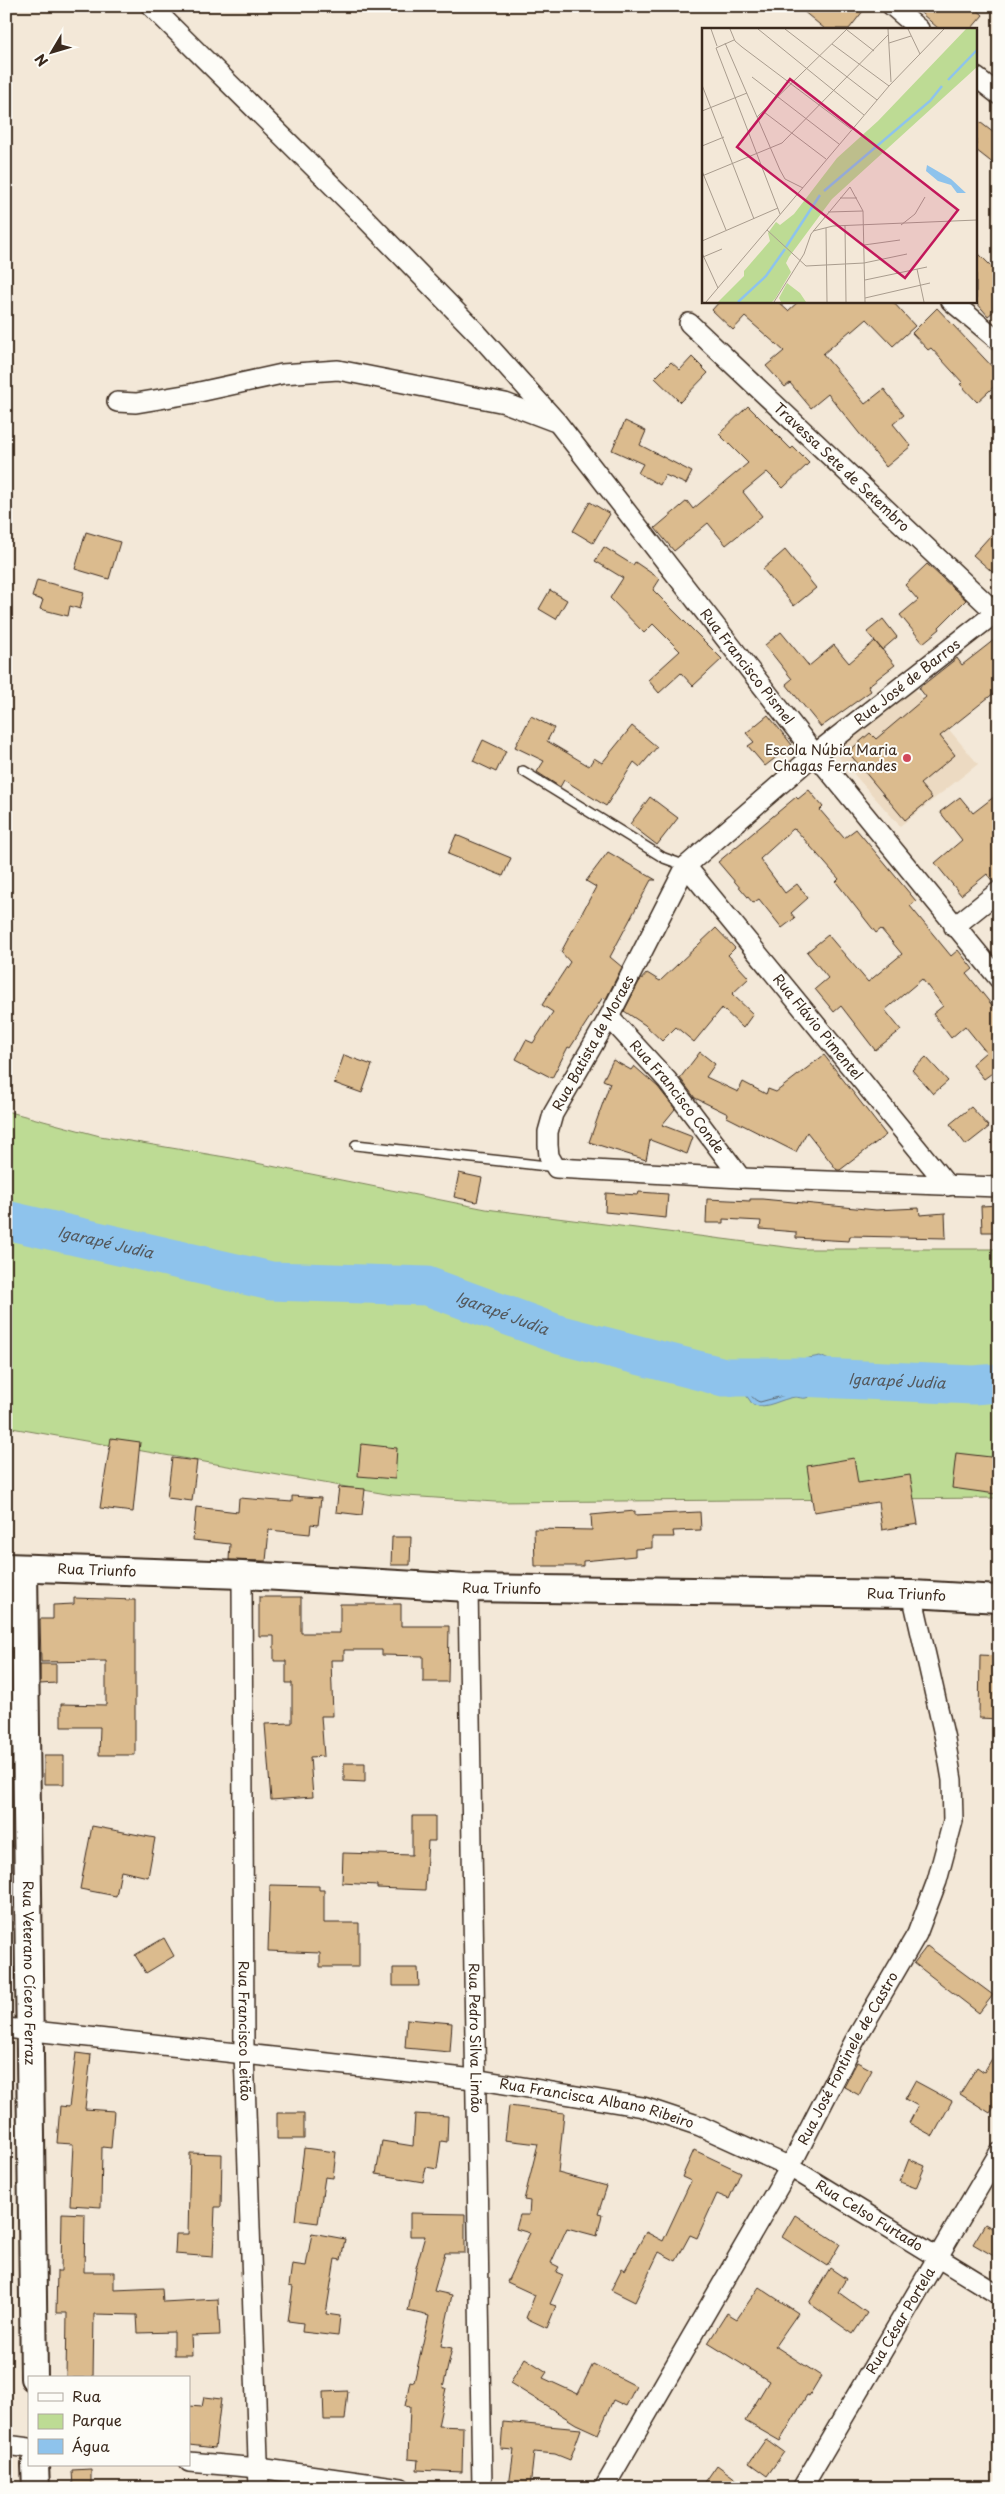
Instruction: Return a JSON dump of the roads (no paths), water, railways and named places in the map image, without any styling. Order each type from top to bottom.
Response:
[{"type":"street","name":"Rua Francisco Pismel","points":[[151,6],[363,216],[478,334],[557,422],[815,754],[999,979]]},
{"type":"street","points":[[892,6],[918,28]]},
{"type":"street","points":[[978,79],[999,95]]},
{"type":"street","points":[[952,302],[999,341]]},
{"type":"street","name":"Travessa Sete de Setembro","points":[[689,323],[997,611]]},
{"type":"street","points":[[117,402],[136,403],[174,397],[282,374],[338,370],[505,403],[557,422]]},
{"type":"street","name":"Rua José de Barros","points":[[815,754],[997,611]]},
{"type":"street","name":"Rua Batista de Moraes","points":[[556,1168],[549,1156],[548,1145],[548,1132],[553,1114],[609,1017],[686,866],[815,754]]},
{"type":"street","name":"Rua Flávio Pimentel","points":[[686,866],[948,1186]]},
{"type":"street","points":[[954,926],[999,891]]},
{"type":"street","name":"Rua Francisco Conde","points":[[609,1017],[672,1087],[741,1178]]},
{"type":"street","points":[[556,1168],[741,1178],[999,1187]]},
{"type":"street","name":"Rua Triunfo","points":[[15,1567],[242,1575],[468,1588],[912,1594],[999,1599]]},
{"type":"street","name":"Rua Veterano Cícero Ferraz","points":[[15,1567],[17,2030],[34,2376]]},
{"type":"street","name":"Rua Francisco Leitão","points":[[242,1575],[244,2052],[259,2488]]},
{"type":"street","name":"Rua Pedro Silva Limão","points":[[468,1588],[474,2078],[482,2488]]},
{"type":"street","name":"Rua José Fontinele de Castro","points":[[604,2488],[790,2167],[854,2042],[917,1934],[937,1881],[953,1821],[952,1780],[945,1739],[912,1594]]},
{"type":"street","name":"Rua Francisca Albano Ribeiro","points":[[17,2030],[244,2052],[474,2078],[643,2107],[700,2126],[790,2167]]},
{"type":"street","name":"Rua César Portela","points":[[802,2488],[999,2153]]},
{"type":"street","name":"Rua Celso Furtado","points":[[790,2167],[999,2295]]},
{"type":"street","points":[[6,2445],[28,2448]]},
{"type":"street","points":[[190,2462],[259,2468],[401,2488]]},
{"type":"street","points":[[35,2466],[36,2488]]},
{"type":"lane","points":[[523,771],[664,858],[686,866]]},
{"type":"lane","points":[[356,1145],[556,1168]]},
{"type":"water","points":[[820,1356],[857,1372],[879,1372],[886,1379],[887,1387],[876,1390],[856,1383],[843,1382],[806,1398],[795,1397],[764,1406],[753,1405],[741,1388],[742,1365],[749,1362],[776,1364]]},
{"type":"waterway","name":"Igarapé Judia","points":[[6,1220],[271,1281],[427,1286],[560,1335],[724,1377],[798,1377],[973,1385],[999,1383]]},
{"type":"place","name":"Escola Núbia Maria Chagas Fernandes","points":[[907,758]]}]
